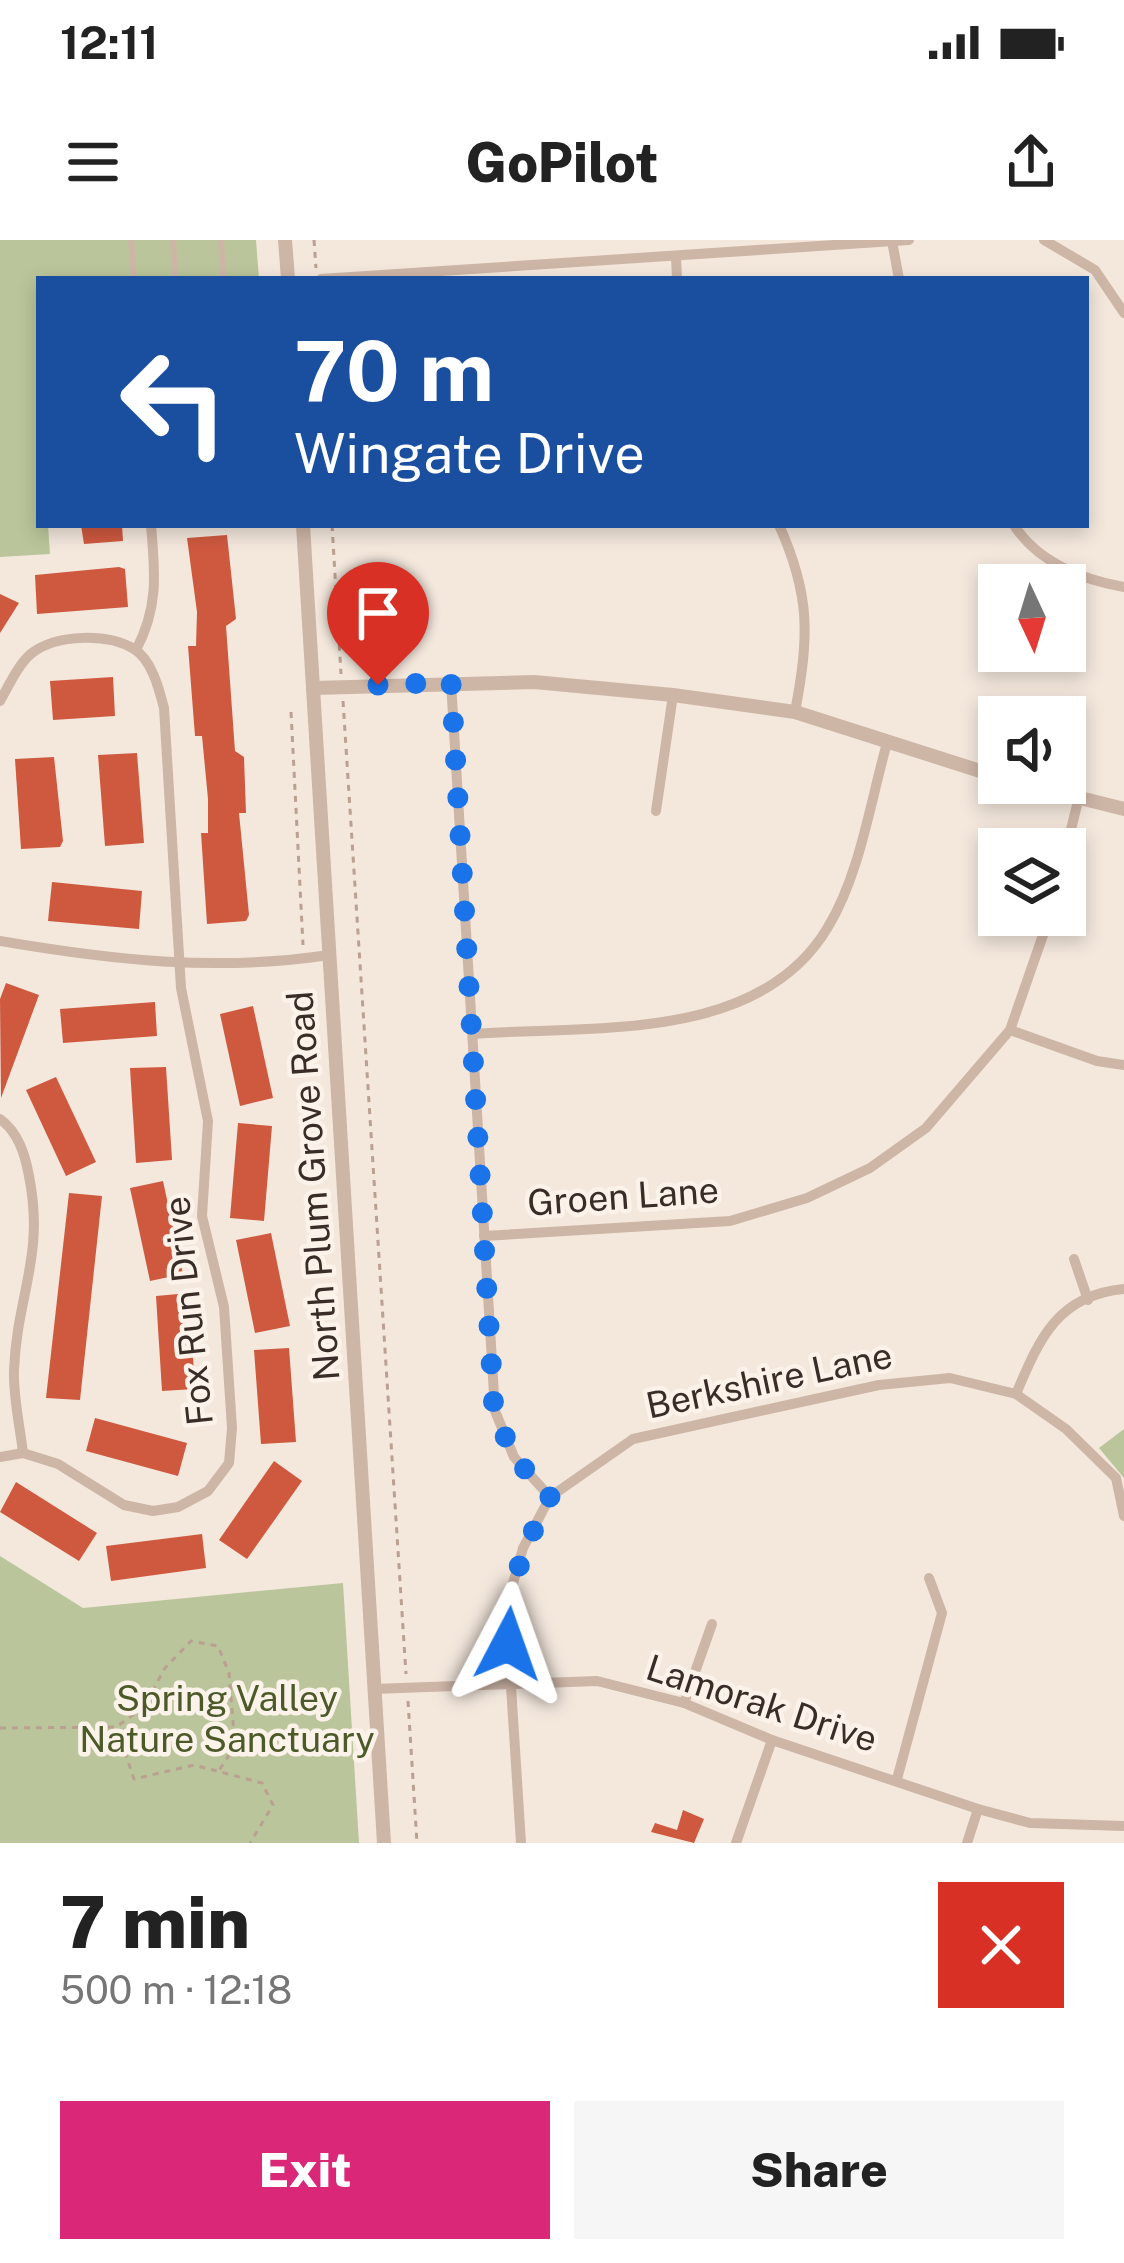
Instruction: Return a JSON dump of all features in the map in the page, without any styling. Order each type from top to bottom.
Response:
[{"type":"street","points":[[285,240],[288,276]]},
{"type":"street","points":[[368,276],[909,240]]},
{"type":"street","points":[[1044,240],[1095,270],[1124,313]]},
{"type":"street","points":[[892,242],[898,276]]},
{"type":"street","points":[[676,257],[677,276]]},
{"type":"street","points":[[0,701],[31,654],[58,642],[98,638],[136,650],[152,621],[156,595],[151,528]]},
{"type":"street","name":"North Plum Grove Road","points":[[303,528],[384,1843]]},
{"type":"street","points":[[779,528],[795,560],[809,638],[795,712]]},
{"type":"street","points":[[1016,528],[1023,540],[1090,581],[1124,587]]},
{"type":"street","name":"Fox Run Drive","points":[[23,1453],[58,1464],[124,1505],[153,1511],[178,1507],[208,1491],[229,1463],[232,1428],[224,1307],[202,1216],[208,1121],[188,1034],[164,708],[155,678],[136,650]]},
{"type":"street","points":[[451,682],[494,1411],[514,1457],[550,1497],[523,1548],[506,1608],[521,1843]]},
{"type":"street","points":[[313,688],[451,682],[673,694],[795,712],[978,771]]},
{"type":"street","points":[[656,812],[673,694]]},
{"type":"street","points":[[473,1034],[706,1017],[755,996],[796,970],[829,927],[848,880],[887,743]]},
{"type":"street","points":[[1086,802],[1124,809]]},
{"type":"street","name":"Groen Lane","points":[[484,1236],[730,1221],[807,1198],[870,1168],[926,1128],[1010,1030],[1043,936]]},
{"type":"street","points":[[0,940],[125,963],[181,966],[329,955]]},
{"type":"street","points":[[1010,1030],[1096,1061],[1124,1065]]},
{"type":"street","points":[[0,1119],[11,1127],[25,1158],[38,1217],[35,1261],[14,1375],[23,1453],[0,1456]]},
{"type":"street","points":[[1074,1259],[1088,1300]]},
{"type":"street","points":[[1124,1289],[1088,1300],[1043,1331],[1016,1394],[1066,1429],[1115,1478],[1124,1516]]},
{"type":"street","name":"Berkshire Lane","points":[[550,1497],[633,1439],[713,1420],[800,1406],[879,1385],[950,1378],[1016,1394]]},
{"type":"street","points":[[897,1778],[942,1612],[929,1578]]},
{"type":"street","points":[[684,1703],[712,1624]]},
{"type":"street","name":"Lamorak Drive","points":[[374,1689],[510,1680],[597,1682],[684,1703],[772,1740],[897,1778],[978,1810],[1030,1823],[1124,1826]]},
{"type":"street","points":[[736,1843],[772,1740]]},
{"type":"street","points":[[967,1843],[978,1810]]},
{"type":"lane","points":[[131,240],[134,276]]},
{"type":"lane","points":[[173,240],[175,276]]},
{"type":"lane","points":[[221,240],[223,276]]},
{"type":"path","points":[[314,240],[319,276]]},
{"type":"path","points":[[332,528],[340,660]]},
{"type":"path","points":[[291,712],[304,959]]},
{"type":"path","points":[[344,712],[417,1843]]},
{"type":"path","points":[[0,1728],[116,1727],[143,1708],[165,1668],[191,1641],[218,1646],[230,1673],[235,1747],[218,1772]]},
{"type":"path","points":[[116,1727],[134,1779],[194,1765],[262,1784],[272,1794],[273,1805],[250,1843]]},
{"type":"green space","points":[[0,240],[256,240],[259,276],[36,276],[36,528],[48,528],[50,554],[0,557]]},
{"type":"green space","points":[[1124,1429],[1124,1478],[1099,1448]]},
{"type":"green space","name":"Spring Valley Nature Sanctuary","points":[[0,1556],[83,1608],[343,1583],[359,1843],[0,1843]]},
{"type":"building","points":[[81,528],[122,528],[123,541],[84,544]]},
{"type":"building","points":[[227,535],[236,619],[226,626],[235,751],[244,757],[246,813],[239,813],[249,915],[246,921],[207,924],[201,833],[208,833],[208,799],[202,736],[195,736],[188,646],[196,646],[197,612],[187,538]]},
{"type":"building","points":[[125,569],[128,607],[37,614],[35,575]]},
{"type":"building","points":[[0,594],[19,603],[0,633]]},
{"type":"building","points":[[113,677],[115,716],[53,720],[50,681]]},
{"type":"building","points":[[137,753],[144,843],[105,846],[98,755]]},
{"type":"building","points":[[54,757],[63,841],[60,847],[21,849],[15,759]]},
{"type":"building","points":[[52,882],[142,891],[139,929],[48,921]]},
{"type":"building","points":[[6,983],[39,995],[1,1098],[0,999]]},
{"type":"building","points":[[155,1002],[157,1036],[63,1043],[60,1009]]},
{"type":"building","points":[[253,1006],[273,1098],[240,1106],[220,1014]]},
{"type":"building","points":[[166,1067],[172,1160],[136,1163],[130,1068]]},
{"type":"building","points":[[56,1077],[96,1162],[66,1176],[26,1090]]},
{"type":"building","points":[[238,1123],[272,1126],[264,1221],[230,1218]]},
{"type":"building","points":[[163,1181],[183,1274],[150,1281],[130,1188]]},
{"type":"building","points":[[69,1193],[102,1196],[80,1400],[46,1398]]},
{"type":"building","points":[[271,1233],[290,1326],[255,1333],[236,1240]]},
{"type":"building","points":[[189,1293],[195,1389],[162,1391],[156,1296]]},
{"type":"building","points":[[289,1348],[296,1442],[261,1444],[254,1350]]},
{"type":"building","points":[[95,1418],[187,1443],[178,1476],[86,1451]]},
{"type":"building","points":[[274,1461],[302,1481],[247,1559],[219,1540]]},
{"type":"building","points":[[16,1482],[97,1533],[79,1561],[0,1512]]},
{"type":"building","points":[[202,1534],[206,1568],[111,1581],[106,1546]]},
{"type":"building","points":[[683,1810],[704,1819],[694,1843],[651,1832],[655,1823],[677,1830]]},
{"type":"route","points":[[378,685],[451,682],[494,1411],[514,1457],[550,1497],[523,1548],[506,1608],[508,1644]]}]
